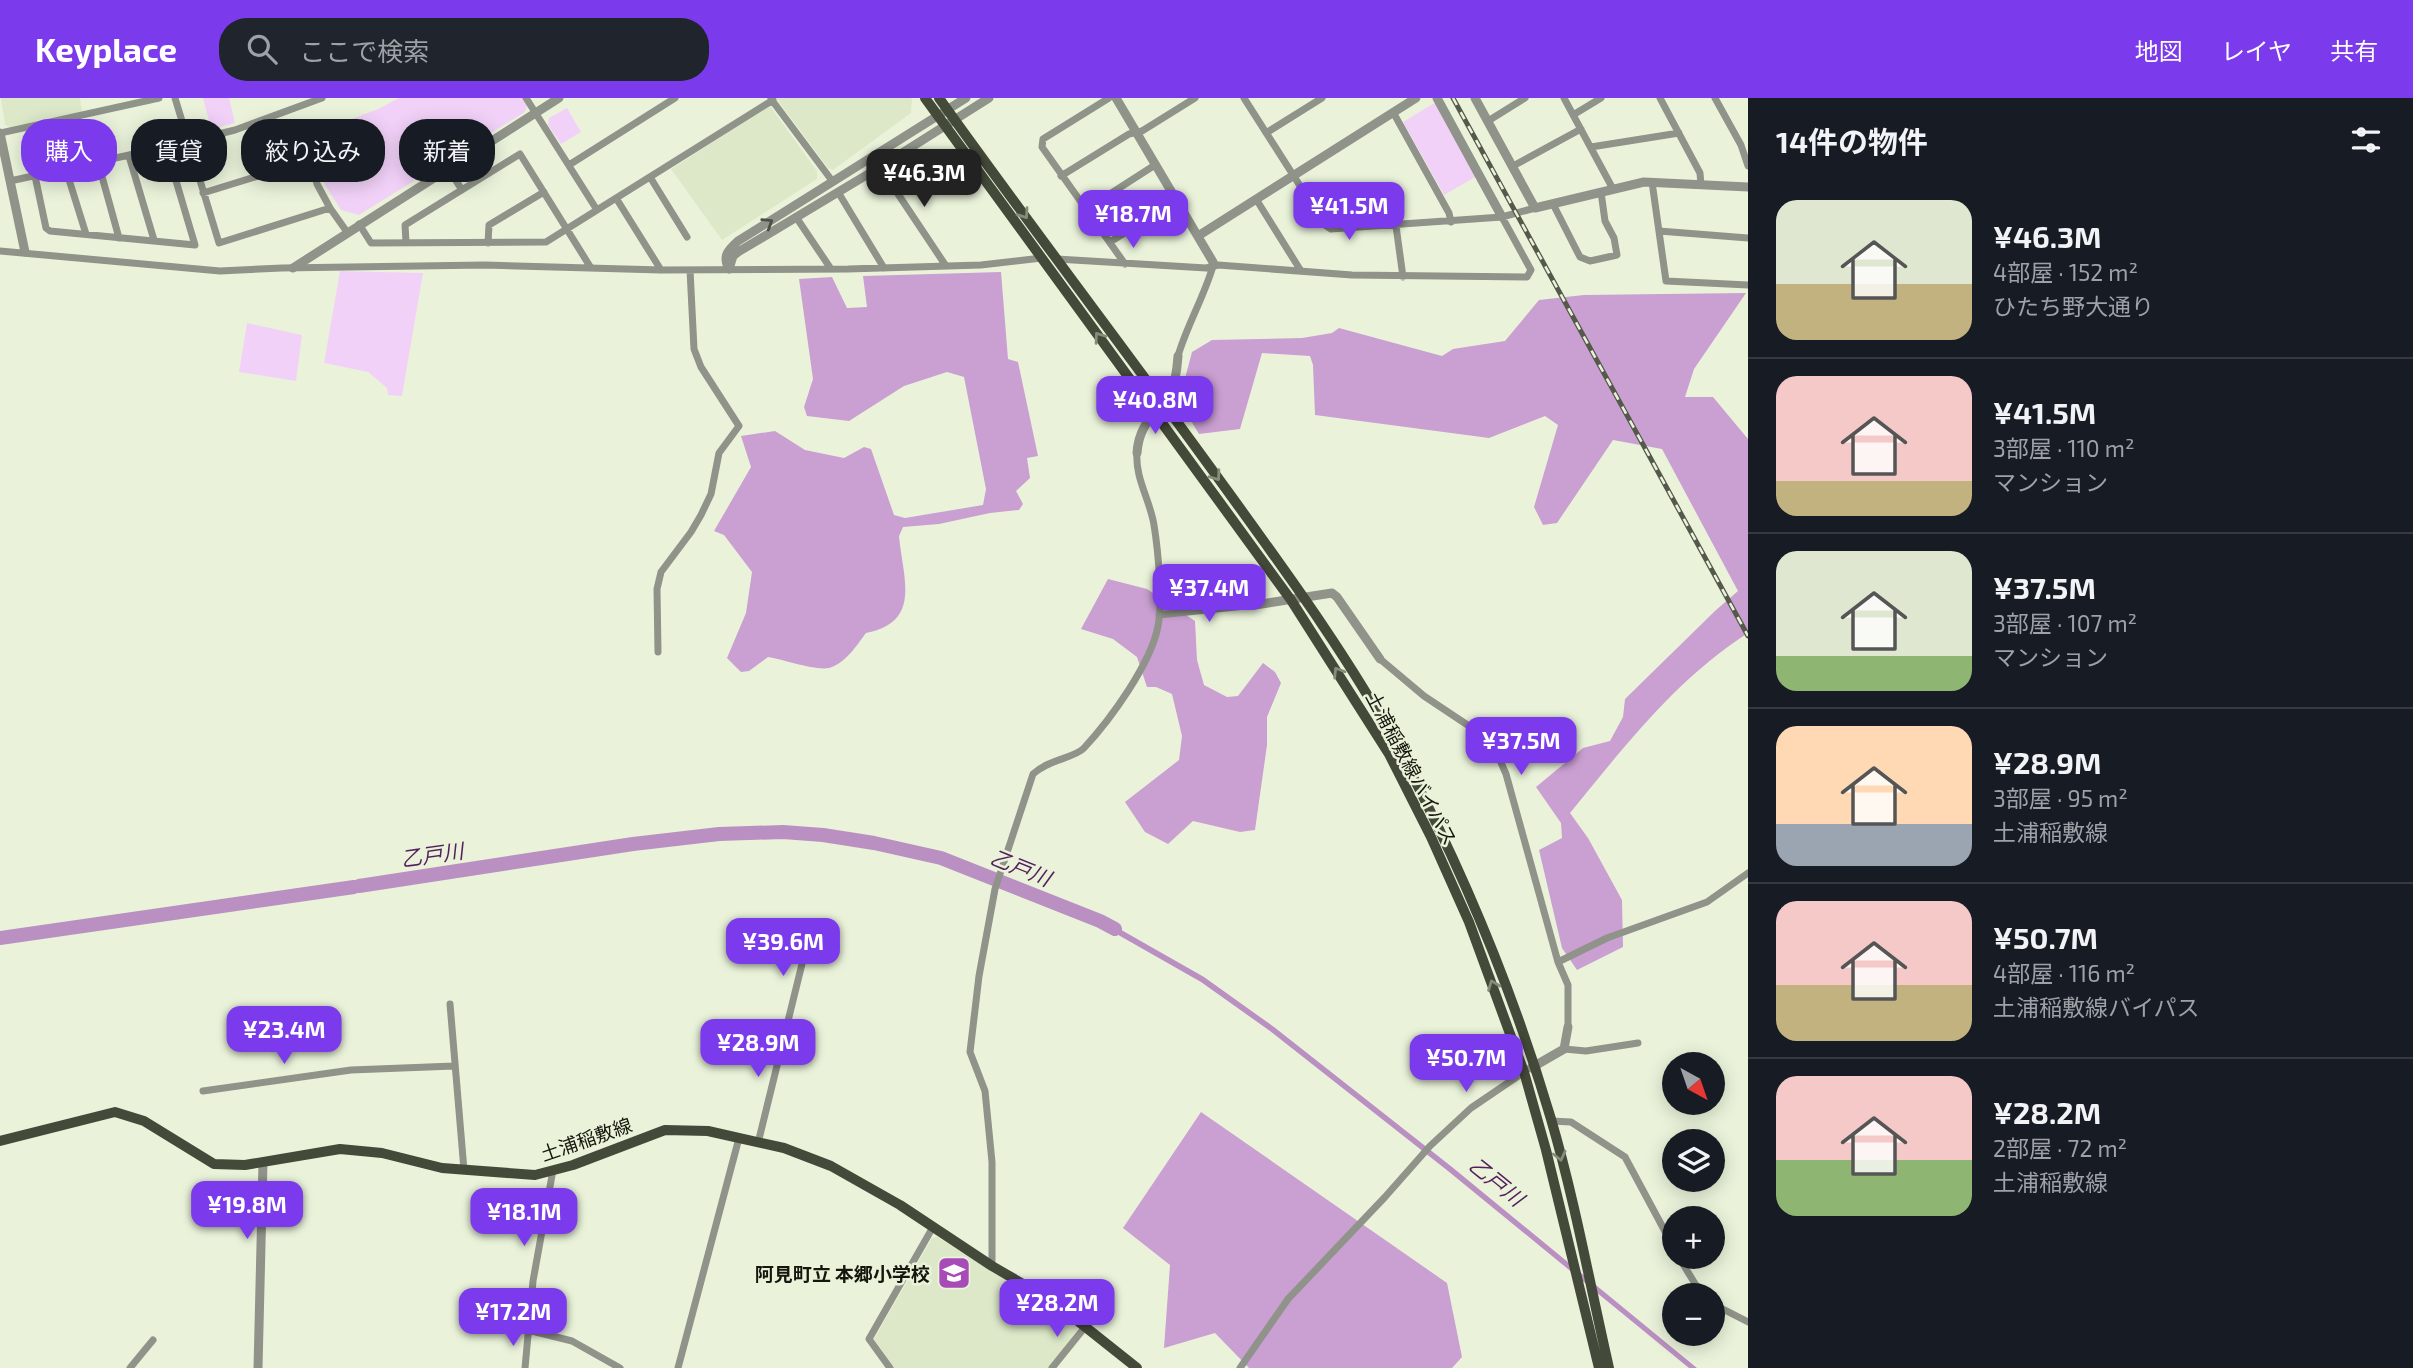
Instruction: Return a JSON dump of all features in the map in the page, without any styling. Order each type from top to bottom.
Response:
[{"type":"main road","points":[[925,98],[946,118]]},
{"type":"main road","points":[[939,98],[946,118]]},
{"type":"main road","name":"土浦稲敷線バイパス","points":[[946,118],[1042,258],[1291,600],[1389,754],[1431,837],[1469,922],[1551,1121],[1609,1368]]},
{"type":"main road","name":"土浦稲敷線バイパス","points":[[946,118],[1057,259],[1162,400],[1304,598],[1397,746],[1441,834],[1500,969],[1529,1069],[1599,1368]]},
{"type":"main road","name":"土浦稲敷線","points":[[0,1141],[115,1112],[144,1121],[214,1164],[245,1165],[340,1149],[382,1153],[442,1168],[535,1175],[573,1165],[665,1130],[708,1131],[784,1148],[831,1166],[1054,1302],[1137,1368]]},
{"type":"street","points":[[25,252],[0,133],[159,98]]},
{"type":"street","points":[[174,98],[180,119]]},
{"type":"street","points":[[227,132],[322,98]]},
{"type":"street","points":[[526,98],[597,210]]},
{"type":"street","points":[[495,138],[559,98]]},
{"type":"street","points":[[569,165],[674,98]]},
{"type":"street","points":[[729,269],[738,252],[880,167],[946,118],[966,98]]},
{"type":"street","points":[[729,269],[726,262],[728,250],[832,182],[946,118],[989,98]]},
{"type":"street","points":[[1109,98],[1043,139],[1042,147],[1125,264]]},
{"type":"street","points":[[992,1266],[992,1162],[985,1091],[970,1052],[979,976],[996,886],[1034,775],[1041,767],[1054,760],[1082,751],[1131,686],[1155,638],[1159,615],[1158,554],[1154,523],[1139,474],[1137,453],[1140,432],[1173,383],[1184,336],[1207,287],[1213,266],[1116,98]]},
{"type":"street","points":[[1061,176],[1195,98]]},
{"type":"street","points":[[1244,98],[1325,225],[1331,229],[1502,217],[1652,182],[1748,187]]},
{"type":"street","points":[[1266,133],[1322,98]]},
{"type":"street","points":[[1198,236],[1416,98]]},
{"type":"street","points":[[1057,259],[1403,276],[1527,276],[1531,270],[1437,98]]},
{"type":"street","points":[[1475,98],[1535,208]]},
{"type":"street","points":[[1488,121],[1525,98]]},
{"type":"street","points":[[1564,98],[1613,189]]},
{"type":"street","points":[[1573,115],[1601,98]]},
{"type":"street","points":[[1660,98],[1700,173],[1701,185]]},
{"type":"street","points":[[1715,98],[1741,145],[1748,166]]},
{"type":"street","points":[[359,224],[371,243],[546,242],[772,99],[832,182]]},
{"type":"street","points":[[1393,112],[1451,222]]},
{"type":"street","points":[[1513,166],[1581,129]]},
{"type":"street","points":[[1591,147],[1679,133]]},
{"type":"street","points":[[406,242],[405,225],[520,154],[591,268]]},
{"type":"street","points":[[117,159],[129,156],[154,240]]},
{"type":"street","points":[[203,193],[310,160],[317,184],[347,232]]},
{"type":"street","points":[[1085,210],[1155,165]]},
{"type":"street","points":[[880,167],[946,266]]},
{"type":"street","points":[[650,177],[687,237]]},
{"type":"street","points":[[10,181],[21,179]]},
{"type":"street","points":[[36,182],[46,228],[50,231],[195,245],[176,182]]},
{"type":"street","points":[[70,182],[86,234]]},
{"type":"street","points":[[103,182],[119,238]]},
{"type":"street","points":[[200,182],[219,243],[330,208]]},
{"type":"street","points":[[293,268],[426,182]]},
{"type":"street","points":[[457,182],[462,190]]},
{"type":"street","points":[[1652,182],[1666,281],[1748,285]]},
{"type":"street","points":[[488,243],[489,225],[544,192]]},
{"type":"street","points":[[838,192],[884,268]]},
{"type":"street","points":[[1553,204],[1580,257],[1590,261],[1617,255],[1614,238],[1605,221],[1601,192]]},
{"type":"street","points":[[616,198],[661,270]]},
{"type":"street","points":[[1256,199],[1301,271]]},
{"type":"street","points":[[1110,242],[1176,201]]},
{"type":"street","points":[[796,218],[831,269]]},
{"type":"street","points":[[1396,226],[1403,276]]},
{"type":"street","points":[[1659,231],[1748,238]]},
{"type":"street","points":[[0,251],[220,271],[485,265],[661,270],[831,269],[981,265],[1042,258]]},
{"type":"street","points":[[658,652],[657,589],[661,572],[701,514],[711,494],[719,453],[739,426],[701,367],[694,349],[690,270]]},
{"type":"street","points":[[1159,615],[1255,605],[1326,593],[1335,595],[1380,659],[1424,696],[1472,728],[1495,749],[1506,774],[1559,962],[1568,985],[1568,1027],[1564,1049]]},
{"type":"street","points":[[1559,962],[1607,938],[1707,902],[1748,873]]},
{"type":"street","points":[[758,1143],[802,964]]},
{"type":"street","points":[[450,1003],[464,1170]]},
{"type":"street","points":[[1240,1368],[1288,1299],[1430,1146],[1471,1108],[1564,1049],[1586,1051],[1638,1042]]},
{"type":"street","points":[[204,1091],[351,1070],[454,1066]]},
{"type":"street","points":[[1551,1121],[1571,1122],[1625,1157],[1662,1226]]},
{"type":"street","points":[[678,1368],[739,1138]]},
{"type":"street","points":[[258,1368],[263,1162]]},
{"type":"street","points":[[525,1368],[533,1281],[552,1170]]},
{"type":"street","points":[[890,1368],[869,1339],[933,1227]]},
{"type":"street","points":[[1725,1310],[1748,1322]]},
{"type":"street","points":[[1052,1368],[1085,1327]]},
{"type":"street","points":[[528,1331],[572,1342],[620,1368]]},
{"type":"street","points":[[130,1368],[153,1340]]},
{"type":"shaded area","points":[[1,98],[80,98],[82,112],[48,119],[21,119],[21,125],[5,125]]},
{"type":"shaded area","points":[[203,98],[229,98],[235,123],[227,125],[227,119],[208,119]]},
{"type":"shaded area","points":[[399,98],[522,98],[527,106],[525,112],[495,131],[495,119],[399,119],[399,182],[412,182],[359,215],[341,210],[324,182],[385,182],[385,119],[351,119]]},
{"type":"shaded area","points":[[776,98],[912,98],[911,113],[833,170],[828,168]]},
{"type":"shaded area","points":[[1436,102],[1477,176],[1444,195],[1403,122]]},
{"type":"shaded area","points":[[770,106],[817,171],[817,179],[722,240],[671,169]]},
{"type":"shaded area","points":[[567,108],[581,132],[561,144],[548,125],[549,118]]},
{"type":"shaded area","points":[[340,271],[423,273],[402,396],[388,395],[387,388],[368,372],[324,363]]},
{"type":"shaded area","points":[[1001,272],[1008,359],[1018,362],[1038,456],[1027,458],[1030,478],[1016,491],[1023,504],[1019,510],[939,524],[903,527],[899,536],[905,583],[902,609],[895,619],[884,627],[866,633],[850,654],[835,666],[816,668],[768,657],[749,671],[741,672],[727,658],[746,613],[752,572],[724,535],[714,531],[751,467],[741,436],[775,431],[805,450],[844,458],[864,447],[871,449],[894,515],[905,518],[983,505],[986,489],[964,377],[947,372],[904,386],[849,421],[807,416],[804,407],[813,379],[799,279],[832,277],[847,308],[867,307],[863,276]]},
{"type":"shaded area","points":[[1746,293],[1694,369],[1685,397],[1713,397],[1748,439],[1748,633],[1722,651],[1674,693],[1631,739],[1570,813],[1588,838],[1622,900],[1623,947],[1577,970],[1562,948],[1539,850],[1562,838],[1561,823],[1536,787],[1583,748],[1610,741],[1623,717],[1625,699],[1738,591],[1662,449],[1613,440],[1557,523],[1543,525],[1534,507],[1558,425],[1545,416],[1489,438],[1315,415],[1313,365],[1310,356],[1262,353],[1240,429],[1199,434],[1179,401],[1192,352],[1212,340],[1302,338],[1332,333],[1339,328],[1442,356],[1453,349],[1505,341],[1539,300],[1584,295]]},
{"type":"shaded area","points":[[247,323],[302,335],[296,381],[239,372]]},
{"type":"shaded area","points":[[1108,579],[1147,589],[1195,621],[1197,660],[1204,685],[1227,697],[1238,696],[1263,663],[1275,672],[1281,683],[1267,717],[1267,745],[1255,830],[1240,832],[1193,821],[1168,844],[1145,832],[1125,802],[1179,760],[1182,736],[1172,694],[1156,687],[1147,687],[1137,657],[1113,639],[1081,629]]},
{"type":"shaded area","points":[[1102,919],[1204,977],[1274,1027],[1452,1167],[1662,1339],[1662,1346],[1448,1171],[1270,1031],[1201,982],[1099,924]]},
{"type":"shaded area","points":[[1201,1112],[1447,1283],[1462,1357],[1452,1368],[1249,1368],[1215,1333],[1164,1348],[1170,1265],[1123,1228]]},
{"type":"shaded area","name":"阿見町立 本郷小学校","points":[[937,1237],[1079,1328],[1048,1368],[894,1368],[874,1339],[932,1238]]},
{"type":"shaded area","points":[[1662,1346],[1670,1346],[1697,1368],[1689,1368]]},
{"type":"waterway","name":"乙戸川","points":[[359,886],[633,844],[719,834],[783,832],[874,843],[941,858],[1115,929]]},
{"type":"waterway","name":"乙戸川","points":[[0,938],[354,887]]},
{"type":"railway","points":[[1453,98],[1748,636]]},
{"type":"place","name":"阿見町立 本郷小学校","points":[[954,1273]]}]
